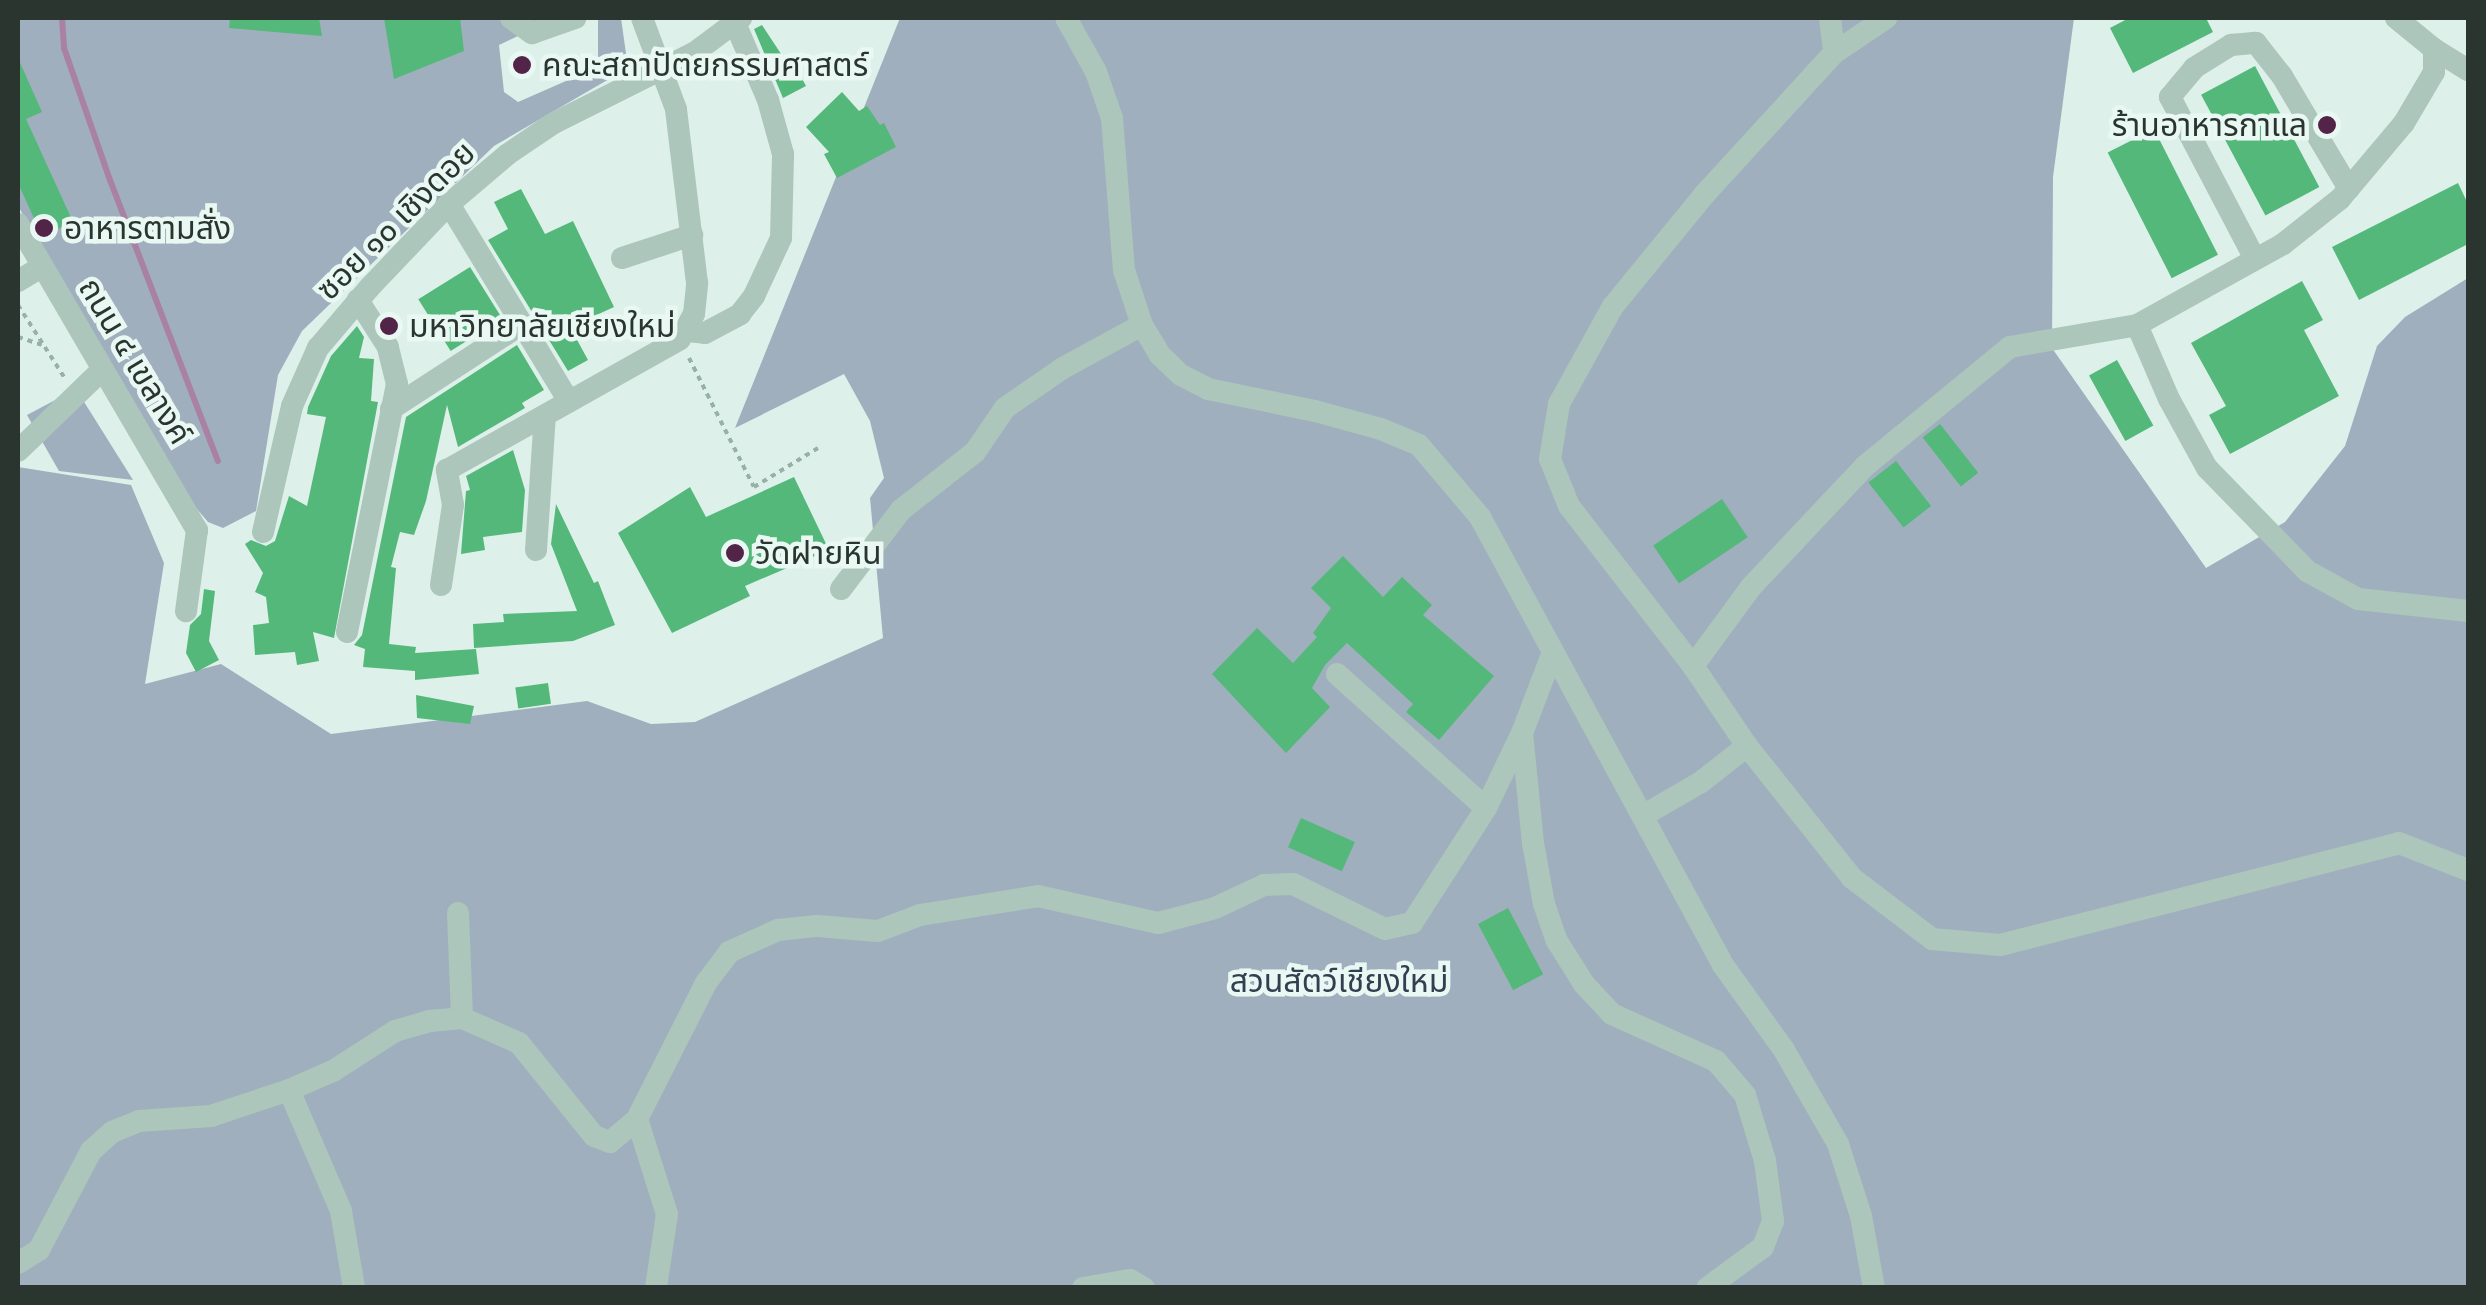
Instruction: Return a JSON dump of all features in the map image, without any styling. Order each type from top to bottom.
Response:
[{"type":"street","points":[[511,18],[532,32],[574,18]]},
{"type":"street","points":[[642,18],[676,109],[696,283],[684,335]]},
{"type":"street","points":[[1066,18],[1096,72],[1112,118],[1122,256],[1142,326],[1160,355],[1181,375],[1208,389],[1315,410],[1420,445],[1480,516],[1723,965],[1784,1050],[1838,1144],[1862,1216],[1874,1288]]},
{"type":"street","points":[[1830,18],[1834,53]]},
{"type":"street","points":[[1886,18],[1834,53],[1704,195],[1613,306],[1559,404],[1550,459],[1569,506],[1693,666],[1747,746],[1852,878],[1932,938],[2000,945],[2399,843],[2468,870]]},
{"type":"street","points":[[2396,18],[2468,70]]},
{"type":"street","points":[[441,585],[453,506],[448,470],[684,335],[705,333],[740,314],[754,296],[781,238],[783,154],[738,20]]},
{"type":"street","name":"ซอย ๑๐ เชิงดอย","points":[[263,532],[292,406],[318,348],[358,300],[449,204],[532,136],[661,69],[738,20]]},
{"type":"street","points":[[2255,259],[2170,97],[2194,68],[2231,45],[2256,43],[2282,76],[2348,189]]},
{"type":"street","points":[[1693,666],[1751,587],[1866,466],[2010,347],[2137,325],[2312,224],[2348,189],[2404,123],[2434,72],[2434,49]]},
{"type":"street","points":[[449,204],[568,400]]},
{"type":"street","name":"ถนน ๔ เขลางค์","points":[[18,224],[197,530],[186,611]]},
{"type":"street","points":[[622,258],[692,236]]},
{"type":"street","points":[[18,281],[42,267]]},
{"type":"street","points":[[348,632],[397,384],[394,365],[358,300]]},
{"type":"street","points":[[390,408],[522,324]]},
{"type":"street","points":[[2137,325],[2168,399],[2208,468],[2307,572],[2358,599],[2468,611]]},
{"type":"street","points":[[840,589],[901,510],[975,452],[1005,408],[1063,368],[1142,326]]},
{"type":"street","points":[[18,451],[102,370]]},
{"type":"street","points":[[536,550],[546,415]]},
{"type":"street","points":[[18,1263],[39,1250],[92,1152],[112,1132],[139,1121],[211,1116],[288,1090],[333,1072],[395,1031],[430,1021],[462,1018],[519,1042],[594,1136],[610,1142],[638,1118],[717,967],[729,952],[778,930],[817,926],[878,931],[920,915],[1038,896],[1158,923],[1216,908],[1264,884],[1294,884],[1384,929],[1412,922],[1486,808],[1522,734],[1553,652]]},
{"type":"street","points":[[1336,674],[1486,808]]},
{"type":"street","points":[[1522,734],[1533,843],[1544,904],[1556,941],[1584,984],[1612,1014],[1716,1061],[1745,1096],[1765,1162],[1773,1221],[1763,1247],[1707,1288]]},
{"type":"street","points":[[1644,815],[1701,782],[1747,746]]},
{"type":"street","points":[[458,914],[462,1018]]},
{"type":"street","points":[[288,1090],[342,1211],[354,1288]]},
{"type":"street","points":[[638,1118],[667,1214],[656,1288]]},
{"type":"street","points":[[1083,1288],[1130,1280],[1144,1288]]},
{"type":"path","points":[[18,305],[77,395]]},
{"type":"path","points":[[684,335],[754,487],[818,448]]},
{"type":"path","points":[[18,336],[42,345]]},
{"type":"green space","points":[[18,18],[556,18],[499,45],[504,92],[518,102],[598,67],[598,18],[621,18],[628,68],[494,146],[302,331],[278,375],[256,511],[223,528],[208,522],[191,502],[18,206]]},
{"type":"green space","name":"สวนสัตว์เชียงใหม่","points":[[900,18],[2074,18],[2053,177],[2052,348],[2206,568],[2285,522],[2345,446],[2377,346],[2405,317],[2468,278],[2468,1287],[18,1287],[18,467],[131,485],[164,563],[145,684],[221,664],[331,734],[587,701],[651,724],[695,722],[883,638],[870,498],[884,478],[870,421],[844,374],[735,428]]},
{"type":"green space","points":[[76,389],[133,480],[59,471],[27,415]]},
{"type":"building","points":[[230,18],[319,18],[322,36],[229,28]]},
{"type":"building","points":[[384,18],[460,18],[464,51],[394,79]]},
{"type":"building","points":[[2129,18],[2206,18],[2213,32],[2133,73],[2110,28]]},
{"type":"building","points":[[762,25],[787,63],[792,60],[806,86],[783,98],[754,29]]},
{"type":"building","points":[[18,58],[42,112],[26,119],[73,222],[42,236],[18,183]]},
{"type":"building","points":[[2255,66],[2319,187],[2265,216],[2201,95]]},
{"type":"building","points":[[842,92],[859,111],[867,106],[880,125],[884,123],[896,147],[837,178],[824,154],[829,152],[806,127]]},
{"type":"building","points":[[2154,129],[2218,255],[2172,278],[2108,153]]},
{"type":"building","points":[[2458,183],[2468,204],[2468,244],[2359,300],[2332,247]]},
{"type":"building","points":[[521,189],[545,234],[573,221],[614,307],[570,327],[588,360],[568,371],[488,240],[508,229],[494,202]]},
{"type":"building","points":[[470,267],[502,319],[451,351],[418,299]]},
{"type":"building","points":[[2302,281],[2323,320],[2304,330],[2339,396],[2230,454],[2209,415],[2226,406],[2191,343]]},
{"type":"building","points":[[357,326],[364,337],[359,358],[374,359],[371,401],[378,402],[334,638],[313,632],[319,661],[297,665],[295,652],[255,655],[253,625],[269,623],[266,597],[255,592],[263,573],[245,544],[251,540],[266,546],[275,541],[289,496],[307,506],[326,417],[307,414],[308,407],[331,356]]},
{"type":"building","points":[[517,345],[544,390],[522,403],[525,408],[458,447],[447,405],[426,501],[414,535],[400,532],[391,567],[396,568],[389,644],[416,647],[415,653],[476,649],[479,674],[415,680],[415,671],[363,667],[365,649],[354,645],[362,635],[406,417]]},
{"type":"building","points":[[2117,360],[2153,426],[2125,441],[2089,376]]},
{"type":"building","points":[[1940,424],[1978,473],[1961,486],[1923,438]]},
{"type":"building","points":[[513,450],[525,490],[522,532],[483,537],[485,550],[461,554],[466,491],[470,490],[466,476]]},
{"type":"building","points":[[1896,461],[1931,506],[1904,527],[1868,483]]},
{"type":"building","points":[[794,477],[829,550],[745,586],[750,596],[672,633],[618,533],[690,487],[706,517]]},
{"type":"building","points":[[1722,499],[1748,537],[1679,584],[1653,545]]},
{"type":"building","points":[[556,504],[594,583],[598,581],[615,625],[573,641],[474,648],[473,624],[504,622],[503,614],[577,611],[551,544]]},
{"type":"building","points":[[1343,556],[1383,597],[1402,577],[1432,605],[1423,615],[1494,676],[1439,740],[1406,712],[1413,704],[1347,643],[1325,665],[1312,688],[1330,707],[1286,753],[1212,674],[1257,628],[1293,663],[1317,637],[1313,633],[1331,608],[1311,588]]},
{"type":"building","points":[[204,589],[215,591],[209,641],[219,660],[196,672],[186,653],[190,625],[201,614]]},
{"type":"building","points":[[548,683],[551,704],[518,708],[515,688]]},
{"type":"building","points":[[416,695],[474,706],[470,724],[417,718]]},
{"type":"building","points":[[1301,818],[1355,842],[1342,871],[1288,847]]},
{"type":"building","points":[[1508,908],[1543,974],[1513,990],[1478,924]]},
{"type":"waterway","points":[[62,18],[64,48],[110,180],[218,461]]},
{"type":"place","name":"คณะสถาปัตยกรรมศาสตร์","points":[[522,65]]},
{"type":"place","name":"ร้านอาหารกาแล","points":[[2327,125]]},
{"type":"place","name":"อาหารตามสั่ง","points":[[44,228]]},
{"type":"place","name":"มหาวิทยาลัยเชียงใหม่","points":[[389,326]]},
{"type":"place","name":"วัดฝายหิน","points":[[735,553]]}]
